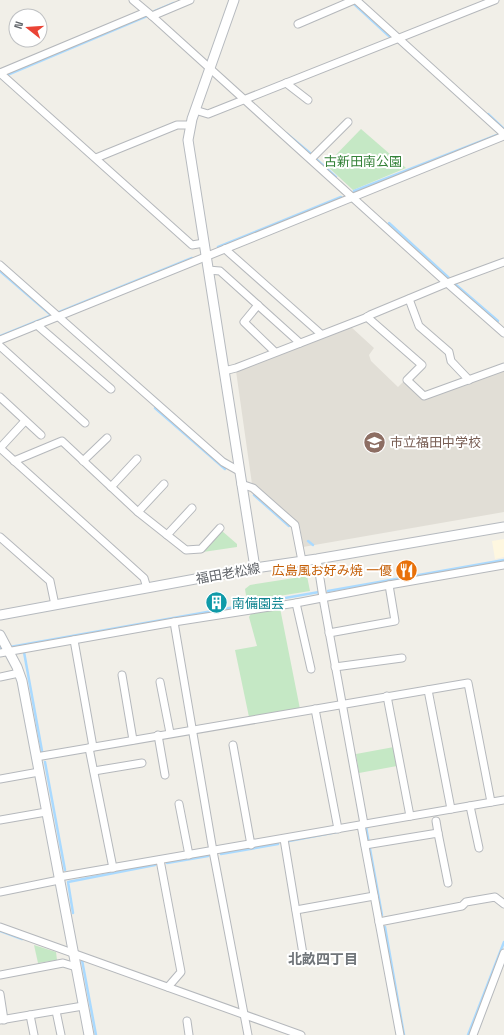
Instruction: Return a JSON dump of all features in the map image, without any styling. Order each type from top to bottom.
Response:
[{"type":"street","points":[[133,0],[353,196],[447,283],[503,331]]},
{"type":"street","points":[[190,0],[149,14],[2,74],[192,245],[204,243]]},
{"type":"street","points":[[234,0],[195,110],[188,140],[255,568]]},
{"type":"street","points":[[0,340],[37,326],[55,316],[225,249],[504,135],[355,0],[298,24]]},
{"type":"street","points":[[195,110],[208,114],[495,0]]},
{"type":"street","points":[[286,83],[308,100]]},
{"type":"street","points":[[311,159],[348,122]]},
{"type":"street","points":[[96,158],[177,125],[191,125]]},
{"type":"street","points":[[225,249],[321,334]]},
{"type":"street","points":[[224,371],[236,368],[367,317],[447,283],[504,262]]},
{"type":"street","points":[[0,265],[55,316],[223,462],[239,471]]},
{"type":"street","points":[[208,270],[220,271],[300,343]]},
{"type":"street","points":[[409,299],[419,326],[449,352],[452,361],[469,380]]},
{"type":"street","points":[[258,305],[244,322],[275,352]]},
{"type":"street","points":[[367,317],[422,365],[406,380],[424,396],[504,367]]},
{"type":"street","points":[[37,326],[111,389]]},
{"type":"street","points":[[0,346],[85,423]]},
{"type":"street","points":[[0,397],[41,436]]},
{"type":"street","points":[[25,421],[0,448],[144,578],[147,588]]},
{"type":"street","points":[[83,461],[107,438]]},
{"type":"street","points":[[14,461],[62,442],[138,512],[186,550],[201,549],[220,528]]},
{"type":"street","points":[[111,487],[137,459]]},
{"type":"street","points":[[138,512],[164,484]]},
{"type":"street","points":[[241,484],[253,488],[295,525],[302,561]]},
{"type":"street","points":[[167,535],[192,508]]},
{"type":"street","name":"福田老松線","points":[[0,615],[255,568],[504,527]]},
{"type":"street","points":[[0,537],[50,581],[55,604]]},
{"type":"street","points":[[317,559],[363,825],[365,845],[400,1035]]},
{"type":"street","points":[[4,652],[174,622],[296,603],[504,565]]},
{"type":"street","points":[[329,633],[395,621],[389,585]]},
{"type":"street","points":[[296,603],[311,669]]},
{"type":"street","points":[[174,622],[213,851],[248,1035]]},
{"type":"street","points":[[0,635],[4,652],[19,673],[22,681],[89,1035]]},
{"type":"street","points":[[74,640],[94,771],[113,868]]},
{"type":"street","points":[[336,667],[402,658]]},
{"type":"street","points":[[0,677],[19,673]]},
{"type":"street","points":[[122,675],[133,740]]},
{"type":"street","points":[[160,682],[170,733]]},
{"type":"street","points":[[36,757],[192,729],[468,683],[492,802]]},
{"type":"street","points":[[428,690],[451,809]]},
{"type":"street","points":[[387,696],[410,816]]},
{"type":"street","points":[[315,709],[338,829]]},
{"type":"street","points":[[158,735],[165,775]]},
{"type":"street","points":[[233,745],[251,845]]},
{"type":"street","points":[[94,771],[142,763]]},
{"type":"street","points":[[0,779],[39,772]]},
{"type":"street","points":[[0,892],[113,868],[504,800]]},
{"type":"street","points":[[179,804],[189,856]]},
{"type":"street","points":[[470,806],[479,848]]},
{"type":"street","points":[[0,820],[46,812]]},
{"type":"street","points":[[436,821],[448,883]]},
{"type":"street","points":[[365,845],[438,833]]},
{"type":"street","points":[[284,839],[304,960]]},
{"type":"street","points":[[160,860],[181,972],[168,987]]},
{"type":"street","points":[[296,910],[374,896]]},
{"type":"street","points":[[379,922],[462,906],[466,902],[496,897],[504,904]]},
{"type":"street","points":[[0,927],[168,987],[244,1017],[302,1035]]},
{"type":"street","points":[[473,1035],[504,953]]},
{"type":"street","points":[[0,975],[63,963],[76,967]]},
{"type":"street","points":[[0,994],[2,1020],[83,1006]]},
{"type":"street","points":[[56,1010],[60,1035]]},
{"type":"street","points":[[30,1015],[34,1035]]},
{"type":"street","points":[[187,1020],[189,1035]]},
{"type":"shaded area","name":"市立福田中学校","points":[[350,326],[374,348],[369,355],[371,361],[398,387],[404,381],[424,399],[504,370],[504,512],[303,547],[299,524],[252,484],[236,371]]},
{"type":"shaded area","points":[[504,539],[504,557],[495,559],[492,541]]},
{"type":"green space","name":"古新田南公園","points":[[361,129],[406,168],[353,190],[326,165]]},
{"type":"green space","points":[[222,531],[237,544],[237,547],[203,552]]},
{"type":"green space","points":[[307,576],[310,591],[247,601],[245,589],[250,585]]},
{"type":"green space","points":[[280,608],[300,709],[249,717],[235,650],[257,646],[249,617],[252,612]]},
{"type":"green space","points":[[394,747],[397,766],[359,773],[356,754]]},
{"type":"green space","points":[[34,945],[56,952],[57,960],[38,963]]},
{"type":"waterway","points":[[0,78],[147,16],[174,3]]},
{"type":"waterway","points":[[353,3],[390,37]]},
{"type":"waterway","points":[[488,114],[504,129]]},
{"type":"waterway","points":[[286,133],[310,153]]},
{"type":"waterway","points":[[354,191],[497,135]]},
{"type":"waterway","points":[[316,159],[336,177]]},
{"type":"waterway","points":[[218,247],[341,197]]},
{"type":"waterway","points":[[389,223],[449,278]]},
{"type":"waterway","points":[[0,336],[192,258]]},
{"type":"waterway","points":[[0,271],[51,315]]},
{"type":"waterway","points":[[455,284],[498,321]]},
{"type":"waterway","points":[[155,408],[225,469]]},
{"type":"waterway","points":[[254,495],[289,526]]},
{"type":"waterway","points":[[308,541],[313,545]]},
{"type":"waterway","points":[[328,591],[504,560]]},
{"type":"waterway","points":[[10,647],[319,592]]},
{"type":"waterway","points":[[24,652],[42,751]]},
{"type":"waterway","points":[[45,762],[65,870]]},
{"type":"waterway","points":[[368,827],[366,827],[382,915]]},
{"type":"waterway","points":[[289,841],[337,832]]},
{"type":"waterway","points":[[221,854],[278,844]]},
{"type":"waterway","points":[[167,863],[208,856]]},
{"type":"waterway","points":[[73,913],[68,882],[155,865]]},
{"type":"waterway","points":[[385,927],[404,1035]]},
{"type":"waterway","points":[[0,931],[22,939]]},
{"type":"waterway","points":[[468,1035],[504,942]]},
{"type":"waterway","points":[[84,960],[82,960],[96,1035]]},
{"type":"place","name":"市立福田中学校","points":[[375,442]]},
{"type":"place","name":"広島風お好み焼 一優","points":[[407,570]]},
{"type":"place","name":"南備園芸","points":[[216,603]]},
{"type":"district","name":"北畝四丁目","points":[[323,959]]}]
